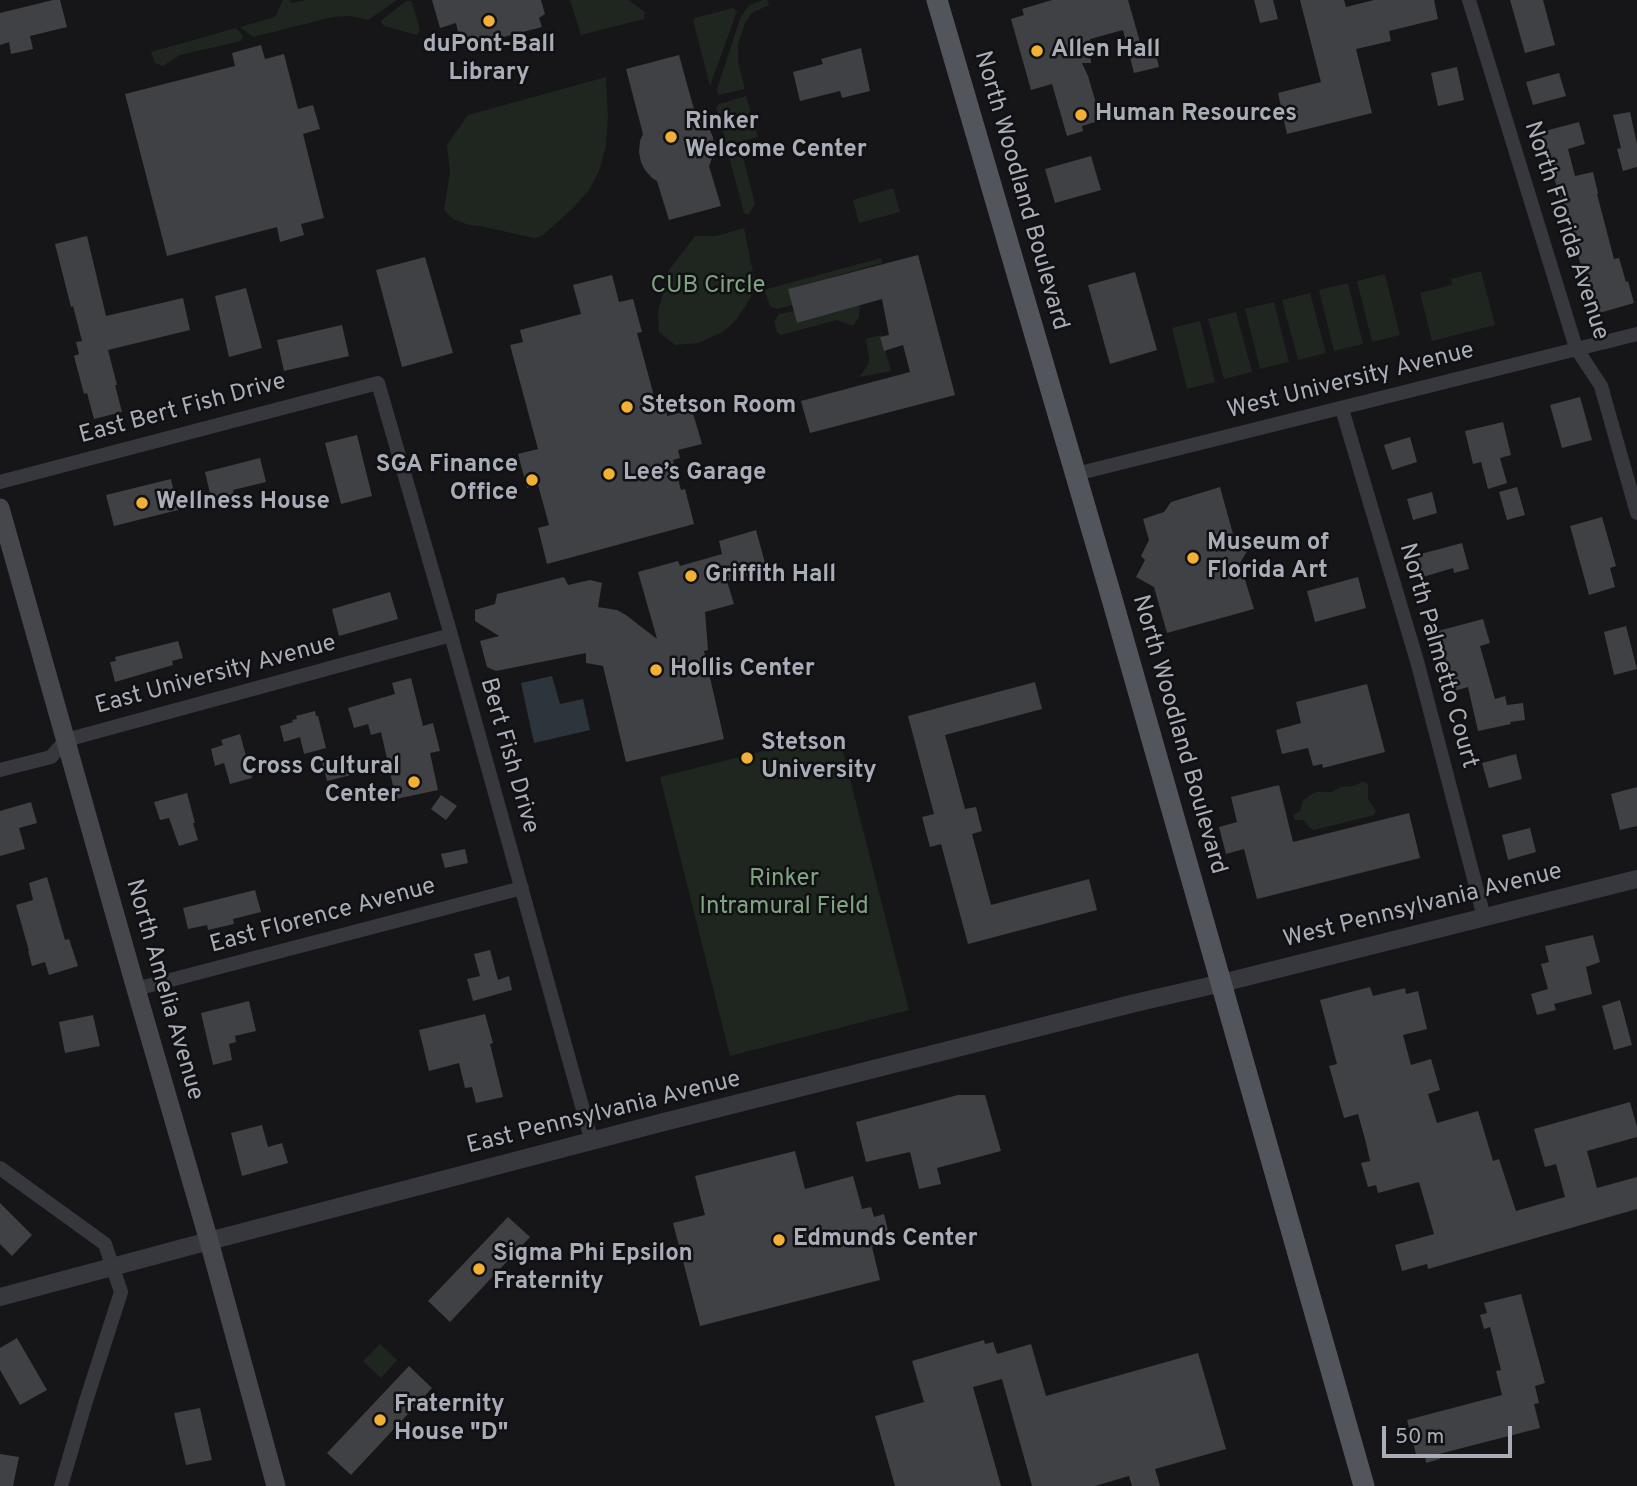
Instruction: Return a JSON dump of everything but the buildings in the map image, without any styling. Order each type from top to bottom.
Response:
[{"type":"main road","name":"North Woodland Boulevard","points":[[937,0],[1076,474],[1364,1486]]},
{"type":"main road","name":"North Amelia Avenue","points":[[0,508],[276,1486]]},
{"type":"street","name":"North Florida Avenue","points":[[1469,0],[1576,348],[1601,386],[1637,513]]},
{"type":"street","name":"West University Avenue","points":[[1076,474],[1637,334]]},
{"type":"street","name":"East Bert Fish Drive","points":[[0,482],[378,383]]},
{"type":"street","name":"Bert Fish Drive","points":[[378,383],[592,1142]]},
{"type":"street","name":"North Palmetto Court","points":[[1342,409],[1417,661],[1484,917]]},
{"type":"street","name":"East University Avenue","points":[[0,770],[51,757],[66,740],[451,635]]},
{"type":"street","name":"West Pennsylvania Avenue","points":[[1222,983],[1637,879]]},
{"type":"street","name":"East Florence Avenue","points":[[136,989],[522,888]]},
{"type":"street","name":"East Pennsylvania Avenue","points":[[0,1297],[592,1142],[1222,983]]},
{"type":"street","points":[[0,1168],[105,1244],[121,1292],[61,1486]]},
{"type":"green space","points":[[283,0],[290,0],[291,3],[307,0],[397,0],[368,20],[351,16],[333,17],[253,37],[240,27],[275,17]]},
{"type":"green space","points":[[570,0],[628,0],[645,12],[644,19],[581,35]]},
{"type":"green space","points":[[767,0],[769,5],[752,13],[745,23],[738,44],[738,62],[745,89],[718,95],[717,89],[741,16],[749,6]]},
{"type":"green space","points":[[406,1],[412,2],[420,30],[417,35],[384,26],[381,22]]},
{"type":"green space","points":[[733,8],[737,11],[710,86],[693,20]]},
{"type":"green space","points":[[236,28],[243,36],[241,41],[180,55],[163,66],[155,63],[151,52]]},
{"type":"green space","points":[[606,77],[606,146],[599,171],[589,190],[542,236],[534,238],[469,225],[453,219],[444,210],[450,172],[447,145],[468,115]]},
{"type":"green space","points":[[746,96],[758,137],[727,145],[716,108],[719,104]]},
{"type":"green space","points":[[739,148],[755,204],[749,214],[744,213],[728,153],[730,149]]},
{"type":"green space","points":[[893,188],[900,212],[859,223],[853,200]]},
{"type":"green space","name":"CUB Circle","points":[[744,228],[756,288],[746,305],[736,320],[723,332],[698,343],[675,345],[659,332],[658,312],[669,270],[695,236],[716,236]]},
{"type":"green space","points":[[881,258],[882,263],[789,289],[793,305],[777,309],[770,306],[765,291],[767,289]]},
{"type":"green space","points":[[1481,271],[1495,325],[1432,341],[1420,293],[1452,285],[1451,279]]},
{"type":"green space","points":[[1385,274],[1400,335],[1372,342],[1357,281]]},
{"type":"green space","points":[[1348,283],[1363,344],[1334,351],[1319,290]]},
{"type":"green space","points":[[1310,293],[1326,353],[1298,360],[1282,300]]},
{"type":"green space","points":[[1274,302],[1289,362],[1260,369],[1245,309]]},
{"type":"green space","points":[[860,305],[859,317],[853,326],[837,320],[781,335],[777,332],[774,321],[779,314],[794,311],[798,323]]},
{"type":"green space","points":[[1236,312],[1252,372],[1224,379],[1208,319]]},
{"type":"green space","points":[[1200,321],[1215,382],[1187,389],[1172,328]]},
{"type":"green space","points":[[881,335],[891,371],[859,377],[868,365],[866,339]]},
{"type":"green space","name":"Rinker Intramural Field","points":[[838,732],[909,1010],[730,1056],[660,777]]},
{"type":"green space","points":[[1362,782],[1368,785],[1368,799],[1376,811],[1374,815],[1314,830],[1304,820],[1295,820],[1293,815],[1300,811],[1303,801],[1310,795],[1331,792]]},
{"type":"green space","points":[[380,1344],[397,1360],[381,1378],[363,1361]]},
{"type":"shaded area","points":[[552,676],[560,704],[583,699],[590,730],[534,743],[521,683]]},
{"type":"place","name":"duPont-Ball Library","points":[[489,21]]},
{"type":"place","name":"Allen Hall","points":[[1037,51]]},
{"type":"place","name":"Human Resources","points":[[1081,115]]},
{"type":"place","name":"Rinker Welcome Center","points":[[671,137]]},
{"type":"place","name":"Stetson Room","points":[[627,407]]},
{"type":"place","name":"Lee’s Garage","points":[[609,474]]},
{"type":"place","name":"SGA Finance Office","points":[[532,480]]},
{"type":"place","name":"Wellness House","points":[[142,503]]},
{"type":"place","name":"Museum of Florida Art","points":[[1193,558]]},
{"type":"place","name":"Griffith Hall","points":[[691,576]]},
{"type":"place","name":"Hollis Center","points":[[656,670]]},
{"type":"place","name":"Stetson University","points":[[747,758]]},
{"type":"place","name":"Cross Cultural Center","points":[[414,782]]},
{"type":"place","name":"Edmunds Center","points":[[779,1240]]},
{"type":"place","name":"Sigma Phi Epsilon Fraternity","points":[[479,1269]]},
{"type":"place","name":"Fraternity House \"D\"","points":[[380,1420]]}]
